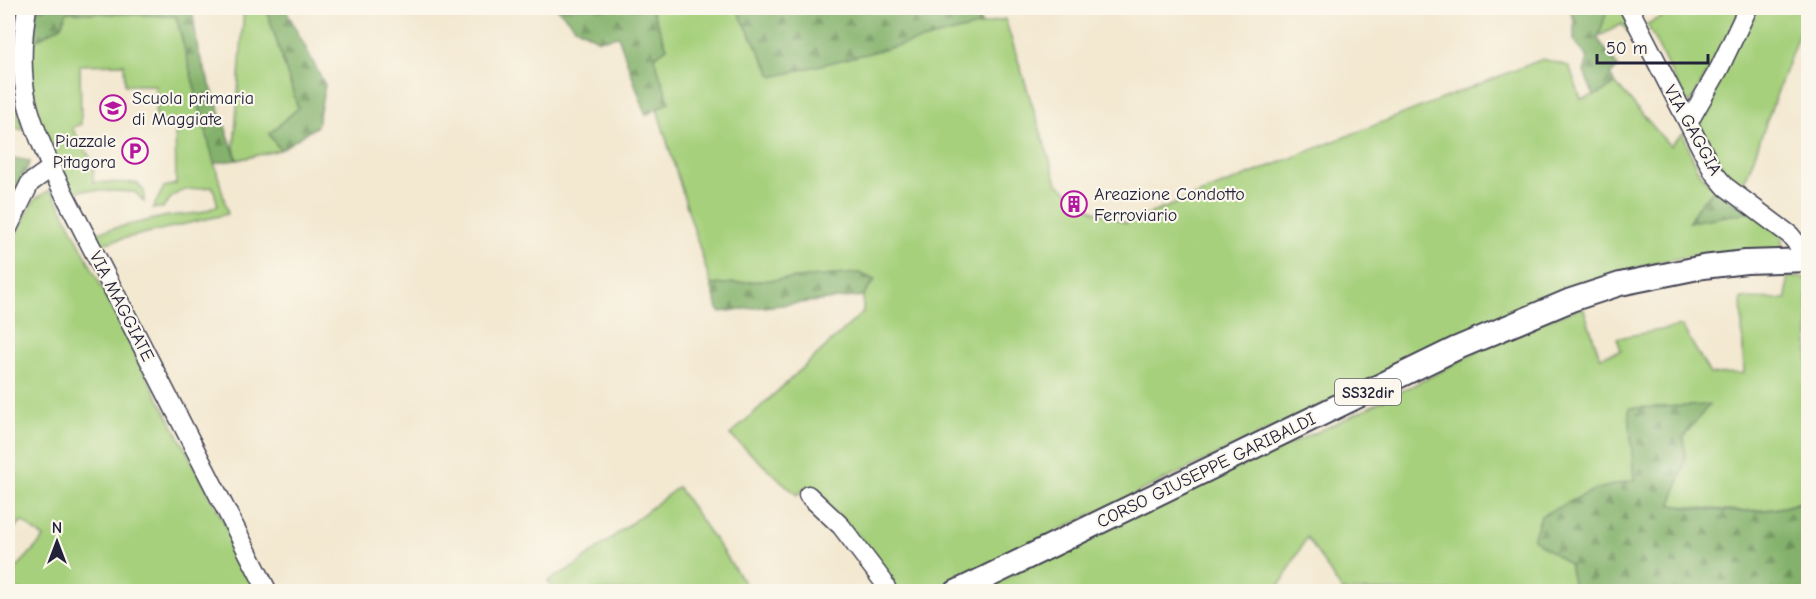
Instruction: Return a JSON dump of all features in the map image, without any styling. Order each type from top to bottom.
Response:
[{"type":"main road","name":"CORSO GIUSEPPE GARIBALDI","points":[[956,591],[1455,349],[1571,300],[1620,284],[1703,267],[1746,262],[1805,260]]},
{"type":"street","name":"VIA MAGGIATE","points":[[27,8],[22,34],[23,81],[28,104],[51,168],[268,591]]},
{"type":"street","name":"VIA GAGGIA","points":[[1629,8],[1714,174],[1726,187],[1790,235],[1805,260]]},
{"type":"street","points":[[1688,123],[1719,69],[1748,8]]},
{"type":"street","points":[[8,228],[30,183],[51,168]]},
{"type":"street","points":[[808,495],[841,526],[883,581],[888,591]]},
{"type":"green space","points":[[8,8],[20,8],[12,60],[8,57]]},
{"type":"green space","points":[[37,8],[192,8],[198,51],[237,160],[214,163],[176,16],[67,12],[61,26],[31,43]]},
{"type":"green space","points":[[244,8],[266,8],[298,108],[269,134],[280,150],[237,160],[234,148]]},
{"type":"green space","points":[[266,8],[285,8],[325,85],[317,126],[280,150],[269,134],[298,108]]},
{"type":"green space","points":[[557,8],[651,8],[667,48],[654,57],[669,102],[646,115],[618,36],[599,40],[575,27]]},
{"type":"green space","points":[[651,8],[736,8],[773,77],[1005,19],[1057,183],[1092,210],[1126,223],[1543,59],[1569,66],[1581,99],[1603,92],[1615,83],[1670,146],[1683,133],[1697,169],[1714,190],[1700,203],[1689,222],[1750,212],[1782,236],[1782,250],[1730,251],[1689,256],[1642,266],[1573,288],[1528,306],[932,591],[893,591],[878,561],[845,522],[807,487],[797,495],[730,435],[863,312],[863,296],[875,280],[859,273],[711,285],[657,109],[669,102],[654,57],[667,48]]},
{"type":"green space","points":[[736,8],[977,8],[982,25],[773,77]]},
{"type":"green space","points":[[1569,8],[1608,8],[1598,39],[1618,67],[1610,75],[1615,83],[1594,96],[1584,72],[1588,58],[1574,41],[1574,20]]},
{"type":"green space","points":[[1608,8],[1621,8],[1649,59],[1622,24],[1598,37]]},
{"type":"green space","points":[[1679,8],[1741,8],[1728,37],[1690,103],[1685,101],[1647,24]]},
{"type":"green space","points":[[1752,8],[1808,8],[1747,176],[1738,190],[1725,176],[1697,125]]},
{"type":"green space","points":[[66,12],[176,16],[228,214],[100,244],[97,232],[168,216],[199,213],[218,206],[213,187],[178,192],[163,208],[153,208],[164,187],[176,184],[175,122],[156,123],[155,85],[125,85],[124,64],[80,65],[81,124],[72,128],[94,164],[93,182],[137,183],[144,191],[144,202],[135,192],[84,190],[74,192],[41,127],[32,97],[31,82],[31,43],[61,26]]},
{"type":"green space","points":[[8,57],[12,60],[15,97],[23,130],[8,126]]},
{"type":"green space","points":[[8,157],[30,161],[8,215]]},
{"type":"green space","points":[[50,190],[58,201],[142,367],[261,591],[8,591],[12,587],[11,574],[44,538],[22,521],[8,535],[8,249],[35,199]]},
{"type":"green space","points":[[1714,190],[1750,212],[1689,222],[1700,203]]},
{"type":"green space","points":[[859,273],[875,280],[863,296],[719,312],[711,285]]},
{"type":"green space","points":[[1787,277],[1808,278],[1808,499],[1775,509],[1741,511],[1671,505],[1685,462],[1684,436],[1629,409],[1634,480],[1594,490],[1541,516],[1533,539],[1569,564],[1575,591],[1342,591],[1307,537],[1283,580],[1274,591],[975,592],[1100,530],[1337,423],[1438,373],[1508,334],[1583,307],[1600,357],[1621,350],[1617,338],[1682,326],[1710,374],[1744,373],[1741,298],[1787,299]]},
{"type":"green space","points":[[1709,405],[1684,436],[1685,462],[1671,505],[1723,511],[1758,511],[1792,505],[1808,499],[1808,591],[1575,591],[1569,564],[1533,539],[1541,516],[1594,490],[1634,480],[1629,408]]},
{"type":"green space","points":[[678,487],[750,591],[555,591],[548,581],[575,566]]},
{"type":"place","name":"Scuola primaria di Maggiate","points":[[113,108]]},
{"type":"place","name":"Piazzale Pitagora","points":[[135,151]]},
{"type":"place","name":"Areazione Condotto Ferroviario","points":[[1074,204]]}]
